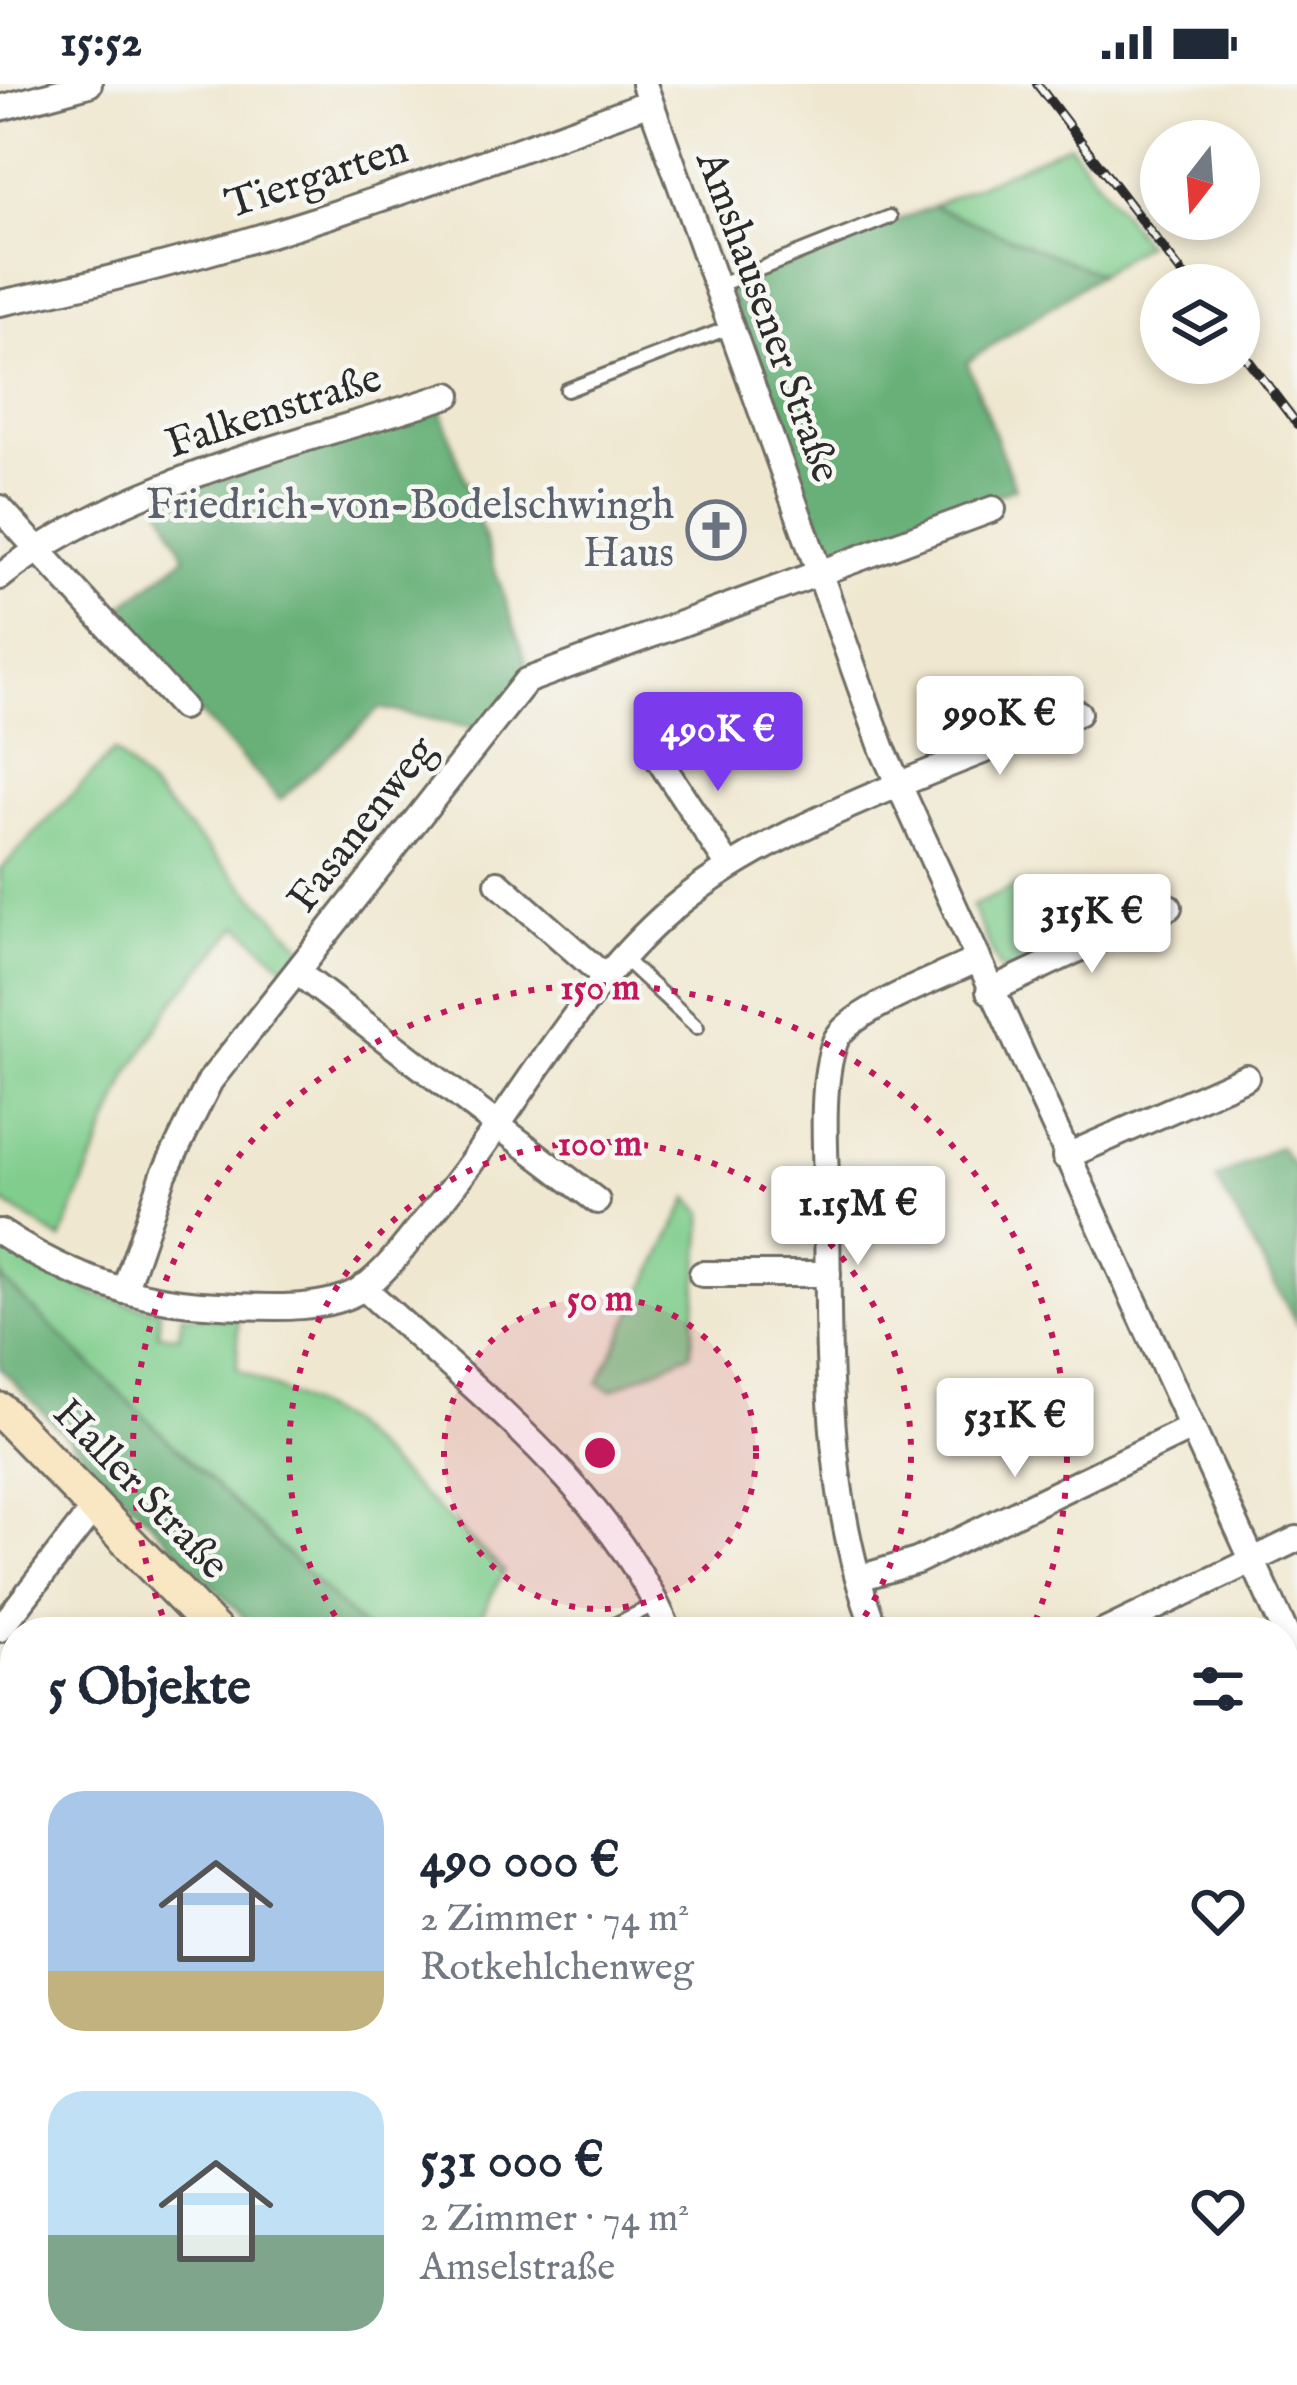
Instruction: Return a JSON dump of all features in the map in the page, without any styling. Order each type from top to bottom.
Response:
[{"type":"main road","name":"Haller Straße","points":[[0,1410],[201,1617]]},
{"type":"street","points":[[0,108],[88,84]]},
{"type":"street","name":"Amshausener Straße","points":[[647,93],[899,788],[1278,1617]]},
{"type":"street","name":"Tiergarten","points":[[0,303],[205,256],[466,170],[647,93]]},
{"type":"street","name":"Falkenstraße","points":[[0,577],[39,546],[156,491],[448,395]]},
{"type":"street","points":[[0,508],[182,707]]},
{"type":"street","points":[[818,575],[993,509]]},
{"type":"street","name":"Fasanenweg","points":[[124,1291],[164,1174],[210,1081],[526,681],[818,575]]},
{"type":"street","points":[[0,1232],[45,1262],[124,1291],[192,1305],[336,1300],[363,1288],[446,1196],[623,958],[669,912],[728,865],[1078,713]]},
{"type":"street","points":[[657,757],[728,865]]},
{"type":"street","points":[[498,883],[606,979]]},
{"type":"street","points":[[989,991],[1169,907]]},
{"type":"street","points":[[871,1617],[834,1460],[826,1124],[835,1041],[850,1022],[976,961]]},
{"type":"street","points":[[297,972],[496,1129],[597,1201]]},
{"type":"street","points":[[1065,1157],[1246,1077]]},
{"type":"street","points":[[702,1274],[828,1274]]},
{"type":"street","points":[[363,1288],[559,1471],[612,1533],[663,1617]]},
{"type":"street","points":[[859,1578],[917,1561],[1189,1429]]},
{"type":"street","points":[[9,1617],[94,1508]]},
{"type":"street","points":[[1135,1617],[1297,1539]]},
{"type":"lane","points":[[716,286],[890,217]]},
{"type":"lane","points":[[567,390],[730,327]]},
{"type":"lane","points":[[623,958],[697,1027]]},
{"type":"lane","points":[[631,1617],[657,1604]]},
{"type":"green space","points":[[1069,144],[1145,244],[1100,274],[933,206]]},
{"type":"green space","points":[[933,206],[1100,274],[967,362],[1015,488],[828,560],[728,289]]},
{"type":"green space","points":[[440,407],[530,673],[477,729],[380,708],[280,800],[110,616],[185,557],[159,502]]},
{"type":"green space","points":[[114,751],[304,948],[287,969],[239,925],[175,1000],[128,1075],[61,1240],[0,1200],[0,870]]},
{"type":"green space","points":[[1019,885],[1051,953],[1012,972],[999,968],[972,906]]},
{"type":"green space","points":[[1279,1146],[1297,1171],[1297,1324],[1216,1179]]},
{"type":"green space","points":[[689,1198],[704,1213],[691,1353],[611,1390],[598,1383]]},
{"type":"green space","points":[[0,1249],[96,1295],[160,1311],[158,1334],[179,1336],[182,1315],[238,1319],[237,1369],[344,1422],[504,1571],[481,1617],[352,1617],[3,1280]]},
{"type":"green space","points":[[0,1277],[351,1617],[243,1617],[0,1368]]},
{"type":"railway","points":[[1037,84],[1175,264]]},
{"type":"railway","points":[[1260,376],[1297,424]]},
{"type":"place","name":"Friedrich-von-Bodelschwingh Haus","points":[[716,530]]}]
